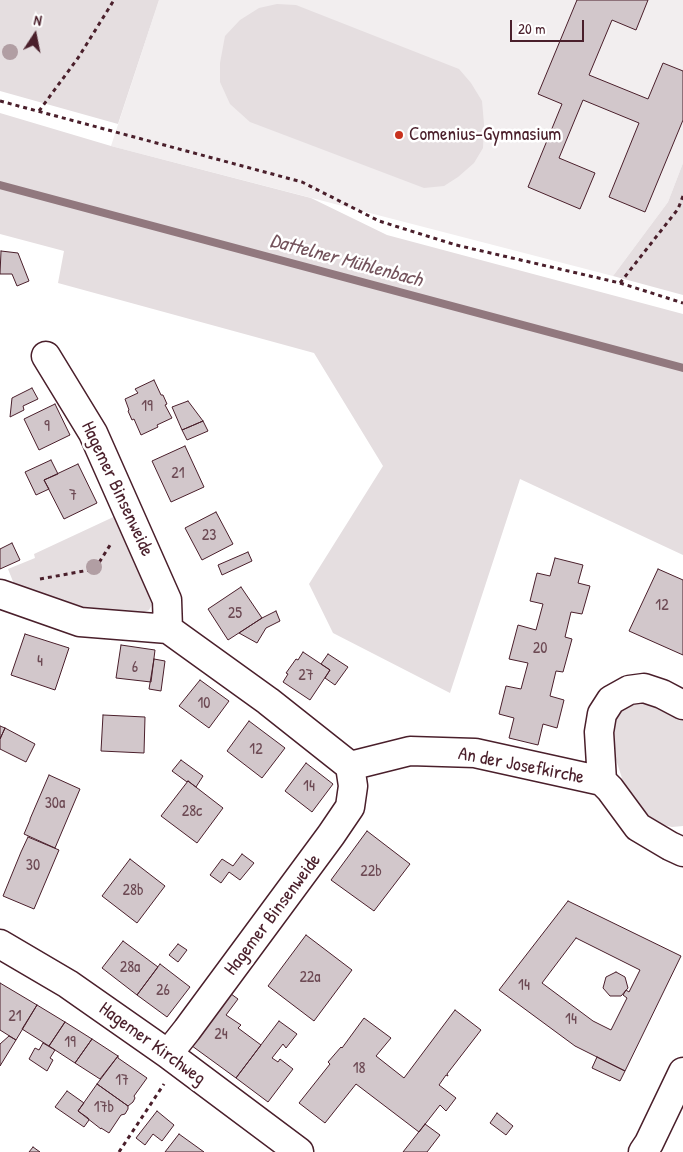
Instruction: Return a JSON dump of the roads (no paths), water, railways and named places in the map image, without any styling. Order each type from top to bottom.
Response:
[{"type":"street","name":"Hagemer Binsenweide","points":[[46,356],[94,433],[166,600],[168,629]]},
{"type":"street","points":[[0,594],[80,622],[168,629],[268,701],[350,766]]},
{"type":"street","name":"An der Josefkirche","points":[[602,781],[599,732],[602,714],[611,700],[629,690],[644,688],[662,694],[683,705]]},
{"type":"street","name":"An der Josefkirche","points":[[350,766],[410,751],[475,753],[602,781],[638,828],[683,852]]},
{"type":"street","name":"Hagemer Binsenweide","points":[[174,1058],[187,1030],[332,835],[350,807],[353,786],[350,766]]},
{"type":"street","name":"Hagemer Kirchweg","points":[[0,944],[68,984],[174,1058],[299,1152]]},
{"type":"street","points":[[643,1152],[683,1072]]},
{"type":"waterway","name":"Dattelner Mühlenbach","points":[[0,185],[683,368]]},
{"type":"place","name":"Comenius-Gymnasium","points":[[399,135]]}]
